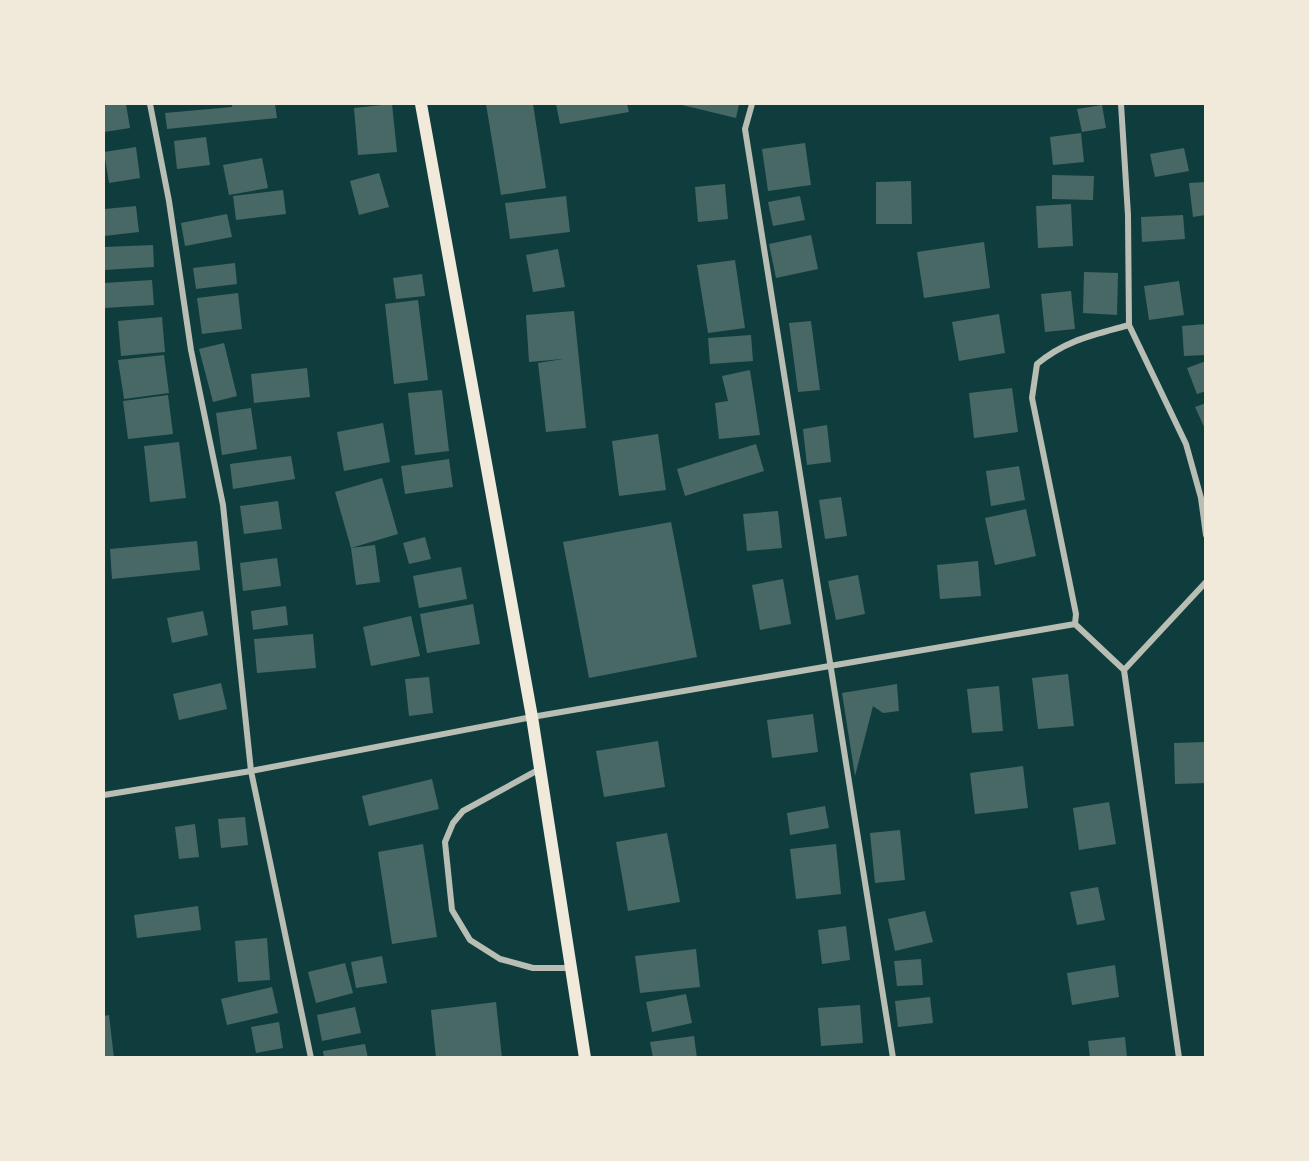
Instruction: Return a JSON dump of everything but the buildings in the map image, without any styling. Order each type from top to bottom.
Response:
[{"type":"main road","points":[[421,104],[532,717],[538,770],[585,1058]]},
{"type":"street","points":[[150,104],[169,201],[191,350],[223,505],[250,771],[311,1058]]},
{"type":"street","points":[[752,104],[745,129],[893,1058]]},
{"type":"street","points":[[1121,104],[1128,215],[1129,325],[1186,444],[1201,498],[1206,535]]},
{"type":"street","points":[[1075,624],[1076,614],[1032,398],[1037,364],[1070,341],[1129,325]]},
{"type":"street","points":[[1124,670],[1206,582]]},
{"type":"street","points":[[104,795],[250,771],[532,717],[1075,624]]},
{"type":"street","points":[[1075,624],[1124,670],[1179,1058]]},
{"type":"street","points":[[538,770],[463,811],[453,823],[445,842],[452,910],[470,940],[500,959],[533,968],[571,968]]}]
